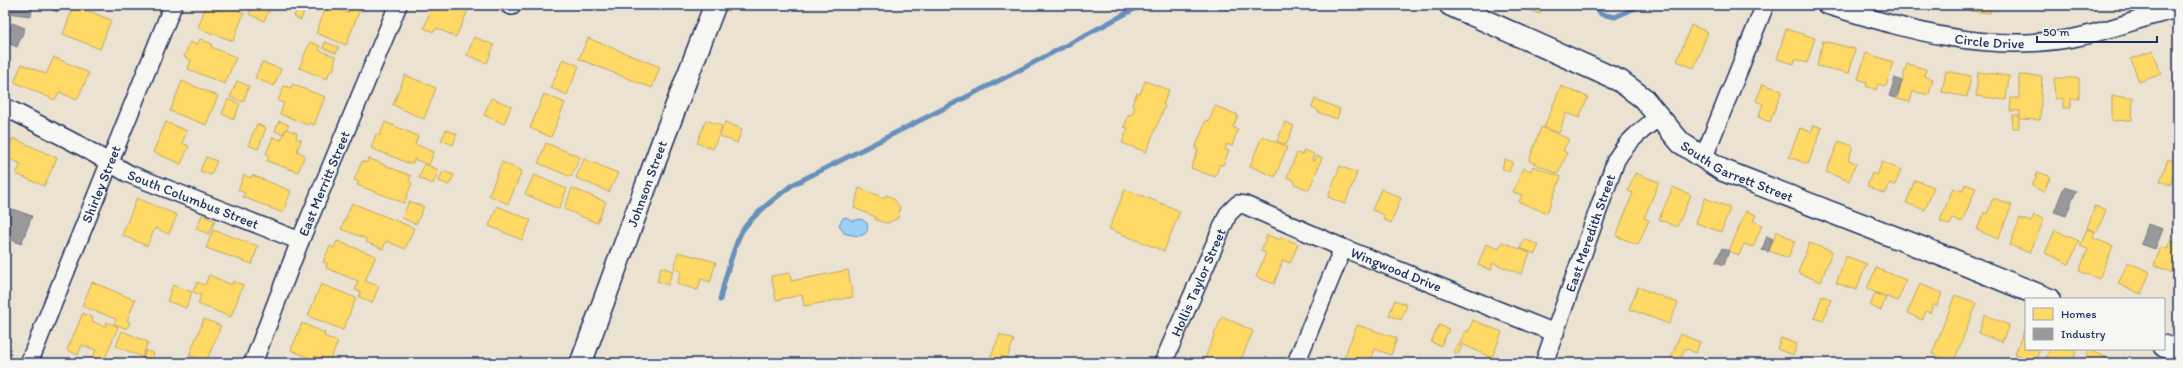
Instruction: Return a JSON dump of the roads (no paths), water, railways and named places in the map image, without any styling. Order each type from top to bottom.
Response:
[{"type":"street","name":"Shirley Street","points":[[30,363],[173,5]]},
{"type":"street","name":"East Merritt Street","points":[[253,363],[300,241],[398,5]]},
{"type":"street","name":"Johnson Street","points":[[581,363],[665,134],[715,5]]},
{"type":"street","name":"South Garrett Street","points":[[1450,5],[1620,81],[1638,93],[1681,143],[1703,159],[1722,170],[1946,257],[2047,298]]},
{"type":"street","points":[[1703,159],[1765,5]]},
{"type":"street","name":"Circle Drive","points":[[1826,5],[1883,22],[1956,40],[2010,43],[2043,42],[2085,35],[2178,9]]},
{"type":"street","name":"South Columbus Street","points":[[5,107],[110,162],[129,174],[300,241]]},
{"type":"street","name":"East Meredith Street","points":[[1544,363],[1616,160],[1623,147],[1659,118]]},
{"type":"street","name":"Wingwood Drive","points":[[1238,204],[1245,204],[1343,248],[1555,334]]},
{"type":"street","name":"Hollis Taylor Street","points":[[1163,363],[1228,214],[1238,204]]},
{"type":"street","points":[[1296,363],[1343,248]]},
{"type":"street","points":[[2165,346],[2178,352]]},
{"type":"water","points":[[846,217],[852,221],[861,219],[867,223],[868,228],[866,232],[861,236],[844,233],[839,225],[843,218]]},
{"type":"water","points":[[1380,359],[1394,359],[1398,363],[1377,363]]},
{"type":"waterway","points":[[720,300],[734,251],[744,228],[761,210],[792,185],[1016,72],[1142,5]]},
{"type":"waterway","points":[[1168,5],[1260,8],[1294,5]]},
{"type":"waterway","points":[[1595,5],[1601,14],[1615,17],[1642,5]]}]
